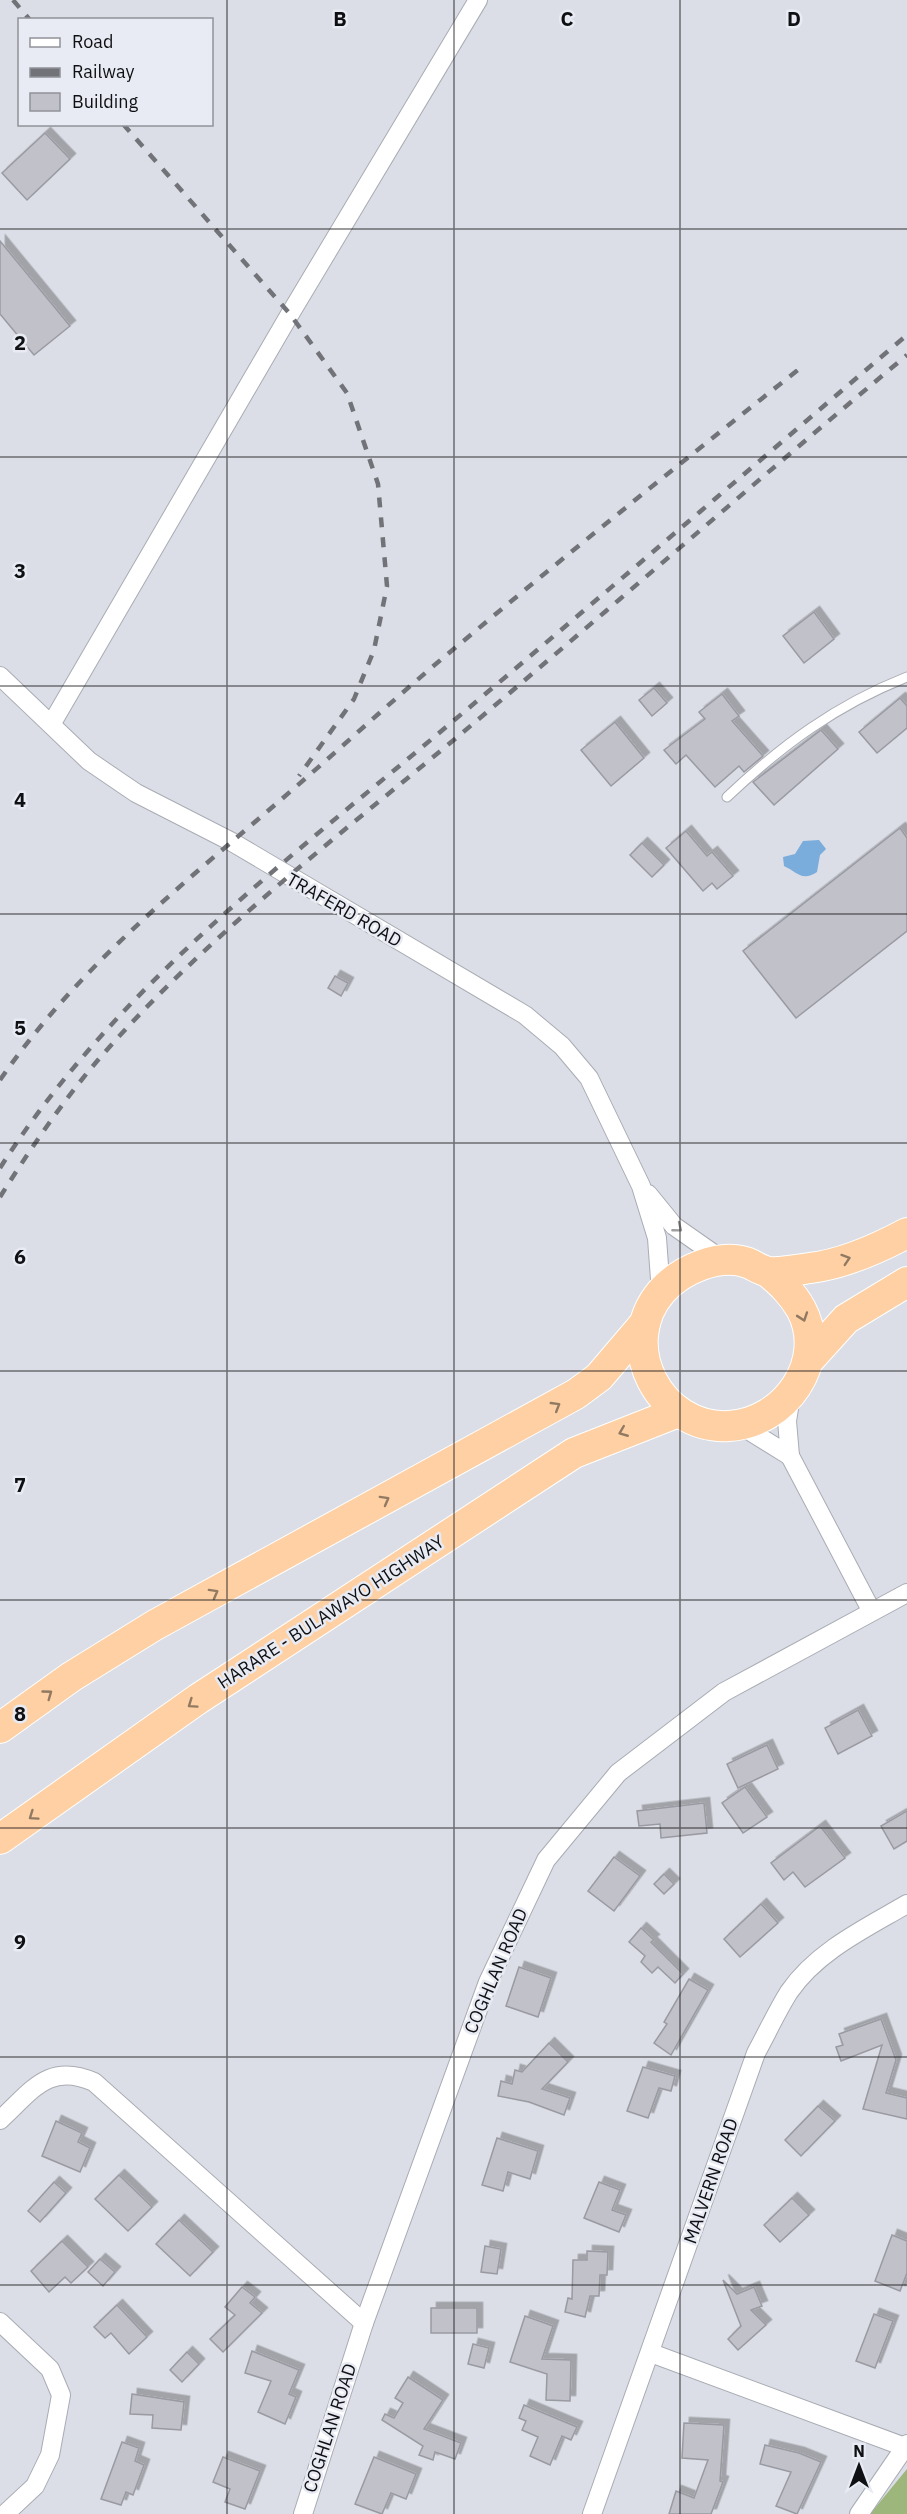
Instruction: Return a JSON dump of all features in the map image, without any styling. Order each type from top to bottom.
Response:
[{"type":"highway","points":[[768,1272],[811,1268],[846,1260],[907,1233]]},
{"type":"highway","points":[[0,1728],[72,1677],[155,1625],[576,1394],[599,1377],[645,1323],[660,1293],[678,1276],[700,1265],[724,1261],[747,1263],[768,1272],[788,1289],[802,1310],[809,1335],[808,1361],[801,1380],[791,1396],[777,1410],[759,1420],[741,1425],[719,1427],[697,1422],[678,1412],[660,1394],[648,1372],[643,1348],[645,1323]]},
{"type":"highway","points":[[808,1361],[846,1319],[907,1282]]},
{"type":"highway","name":"HARARE - BULAWAYO HIGHWAY","points":[[0,1839],[198,1699],[574,1453],[678,1412]]},
{"type":"street","points":[[52,723],[290,314],[478,0]]},
{"type":"street","name":"TRAFERD ROAD","points":[[0,675],[89,761],[136,793],[232,842],[525,1015],[562,1046],[589,1078],[641,1186],[657,1238],[660,1293]]},
{"type":"street","name":"TRAFERD ROAD","points":[[641,1186],[674,1226],[724,1261]]},
{"type":"street","points":[[791,1396],[787,1422],[790,1456],[871,1610]]},
{"type":"street","points":[[741,1425],[790,1456]]},
{"type":"street","name":"COGHLAN ROAD","points":[[303,2514],[364,2323],[488,1982],[546,1860],[618,1773],[724,1692],[871,1610],[907,1593]]},
{"type":"street","name":"MALVERN ROAD","points":[[592,2514],[756,2053],[790,1991],[817,1961],[855,1934],[907,1904]]},
{"type":"street","points":[[0,2120],[42,2082],[58,2074],[75,2074],[94,2082],[364,2323]]},
{"type":"street","points":[[0,2322],[50,2369],[61,2395],[50,2455],[35,2486],[5,2514]]},
{"type":"street","points":[[651,2353],[906,2445],[859,2514]]},
{"type":"lane","points":[[727,797],[772,754],[833,712],[907,677]]},
{"type":"green space","points":[[907,2469],[907,2514],[870,2514]]},
{"type":"water","points":[[819,840],[826,849],[820,855],[817,872],[803,876],[784,866],[783,857],[795,854],[803,841]]},
{"type":"building","points":[[45,133],[70,159],[27,200],[2,173]]},
{"type":"building","points":[[0,241],[70,326],[34,355],[0,314]]},
{"type":"building","points":[[814,612],[834,639],[804,663],[783,636]]},
{"type":"building","points":[[654,688],[667,703],[652,716],[639,700]]},
{"type":"building","points":[[722,694],[739,716],[732,721],[763,756],[744,772],[739,766],[715,787],[686,755],[676,764],[664,750],[705,719],[699,712]]},
{"type":"building","points":[[900,698],[907,706],[907,728],[877,753],[859,732]]},
{"type":"building","points":[[615,722],[644,758],[611,786],[581,750]]},
{"type":"building","points":[[821,730],[838,749],[774,805],[753,782]]},
{"type":"building","points":[[900,828],[907,838],[907,931],[796,1018],[743,951]]},
{"type":"building","points":[[686,831],[707,856],[712,852],[733,876],[717,889],[712,883],[703,891],[666,848]]},
{"type":"building","points":[[642,843],[664,865],[652,877],[630,855]]},
{"type":"building","points":[[335,976],[348,983],[341,996],[328,988]]},
{"type":"building","points":[[858,1710],[872,1736],[838,1754],[825,1728]]},
{"type":"building","points":[[767,1745],[778,1769],[738,1788],[727,1764]]},
{"type":"building","points":[[745,1787],[767,1817],[743,1833],[722,1803]]},
{"type":"building","points":[[704,1803],[707,1833],[661,1838],[660,1824],[639,1826],[637,1811]]},
{"type":"building","points":[[907,1811],[907,1841],[894,1849],[881,1826]]},
{"type":"building","points":[[820,1826],[845,1858],[805,1887],[793,1872],[784,1880],[771,1863]]},
{"type":"building","points":[[614,1857],[640,1876],[614,1911],[588,1891]]},
{"type":"building","points":[[664,1874],[674,1884],[664,1894],[654,1884]]},
{"type":"building","points":[[761,1904],[778,1923],[740,1957],[724,1939]]},
{"type":"building","points":[[641,1928],[654,1940],[651,1942],[683,1974],[675,1983],[658,1967],[652,1973],[641,1962],[645,1956],[629,1942]]},
{"type":"building","points":[[519,1967],[551,1978],[538,2017],[506,2006]]},
{"type":"building","points":[[689,1979],[708,1990],[671,2055],[654,2043],[667,2024],[664,2022]]},
{"type":"building","points":[[881,2019],[896,2060],[886,2093],[907,2098],[907,2119],[863,2109],[882,2045],[841,2061],[836,2047],[843,2045],[839,2034]]},
{"type":"building","points":[[549,2043],[568,2062],[542,2089],[570,2098],[564,2115],[529,2102],[498,2096],[501,2081],[512,2084],[515,2070],[522,2072]]},
{"type":"building","points":[[643,2067],[675,2076],[671,2091],[659,2088],[648,2118],[627,2111]]},
{"type":"building","points":[[818,2106],[835,2121],[801,2156],[785,2140]]},
{"type":"building","points":[[56,2121],[82,2133],[78,2142],[90,2148],[80,2172],[42,2156]]},
{"type":"building","points":[[497,2138],[538,2151],[530,2179],[508,2172],[503,2191],[482,2185]]},
{"type":"building","points":[[119,2175],[152,2207],[128,2231],[95,2199]]},
{"type":"building","points":[[54,2182],[66,2193],[40,2222],[28,2211]]},
{"type":"building","points":[[599,2182],[620,2190],[612,2210],[626,2215],[619,2232],[584,2218]]},
{"type":"building","points":[[792,2198],[809,2215],[780,2242],[764,2225]]},
{"type":"building","points":[[179,2220],[213,2252],[190,2276],[156,2244]]},
{"type":"building","points":[[892,2235],[907,2241],[907,2273],[900,2291],[875,2281]]},
{"type":"building","points":[[62,2241],[88,2267],[71,2283],[65,2277],[49,2292],[31,2271]]},
{"type":"building","points":[[485,2246],[501,2249],[497,2274],[481,2272]]},
{"type":"building","points":[[587,2251],[608,2252],[607,2275],[600,2275],[599,2296],[590,2296],[585,2317],[565,2312],[568,2298],[572,2299],[573,2260],[587,2260]]},
{"type":"building","points":[[100,2259],[115,2272],[103,2286],[88,2272]]},
{"type":"building","points":[[723,2280],[737,2294],[754,2287],[762,2306],[751,2310],[766,2325],[738,2350],[728,2339],[741,2326]]},
{"type":"building","points":[[242,2287],[255,2297],[250,2303],[262,2313],[223,2352],[210,2339],[235,2315],[225,2307]]},
{"type":"building","points":[[117,2305],[147,2337],[129,2354],[111,2333],[105,2338],[94,2327]]},
{"type":"building","points":[[431,2308],[477,2308],[477,2333],[431,2333]]},
{"type":"building","points":[[874,2314],[893,2321],[875,2368],[856,2361]]},
{"type":"building","points":[[525,2316],[553,2326],[542,2359],[571,2360],[570,2401],[546,2400],[547,2374],[510,2362]]},
{"type":"building","points":[[473,2344],[489,2348],[484,2368],[468,2364]]},
{"type":"building","points":[[252,2351],[299,2370],[289,2394],[296,2397],[285,2424],[258,2412],[271,2381],[245,2373]]},
{"type":"building","points":[[187,2352],[199,2364],[182,2382],[170,2370]]},
{"type":"building","points":[[408,2377],[443,2400],[424,2429],[461,2443],[455,2459],[435,2452],[433,2460],[419,2455],[423,2446],[382,2420],[385,2414],[394,2418],[403,2403],[395,2398]]},
{"type":"building","points":[[132,2394],[184,2402],[181,2430],[152,2428],[153,2415],[130,2414]]},
{"type":"building","points":[[524,2405],[577,2427],[571,2440],[562,2436],[550,2465],[530,2456],[538,2437],[522,2430],[526,2421],[519,2418]]},
{"type":"building","points":[[684,2423],[724,2425],[720,2481],[723,2482],[711,2514],[669,2514],[676,2491],[694,2498],[708,2460],[682,2458]]},
{"type":"building","points":[[122,2442],[139,2448],[135,2461],[144,2465],[133,2495],[126,2492],[121,2505],[101,2499]]},
{"type":"building","points":[[765,2445],[799,2453],[821,2462],[797,2514],[776,2506],[791,2472],[760,2464]]},
{"type":"building","points":[[223,2457],[260,2471],[245,2509],[225,2502],[230,2489],[213,2482]]},
{"type":"building","points":[[374,2457],[416,2474],[406,2499],[391,2493],[382,2514],[355,2504]]},
{"type":"railway","points":[[13,0],[28,18]]},
{"type":"railway","points":[[125,126],[290,314],[347,393],[378,484],[387,586],[374,650],[354,699],[299,776]]},
{"type":"railway","points":[[0,1168],[44,1104],[93,1044],[202,934],[319,832],[907,335]]},
{"type":"railway","points":[[0,1197],[46,1127],[98,1060],[140,1014],[231,926],[907,355]]},
{"type":"railway","points":[[0,1080],[64,999],[136,926],[174,892],[445,657],[593,534],[804,365]]}]
